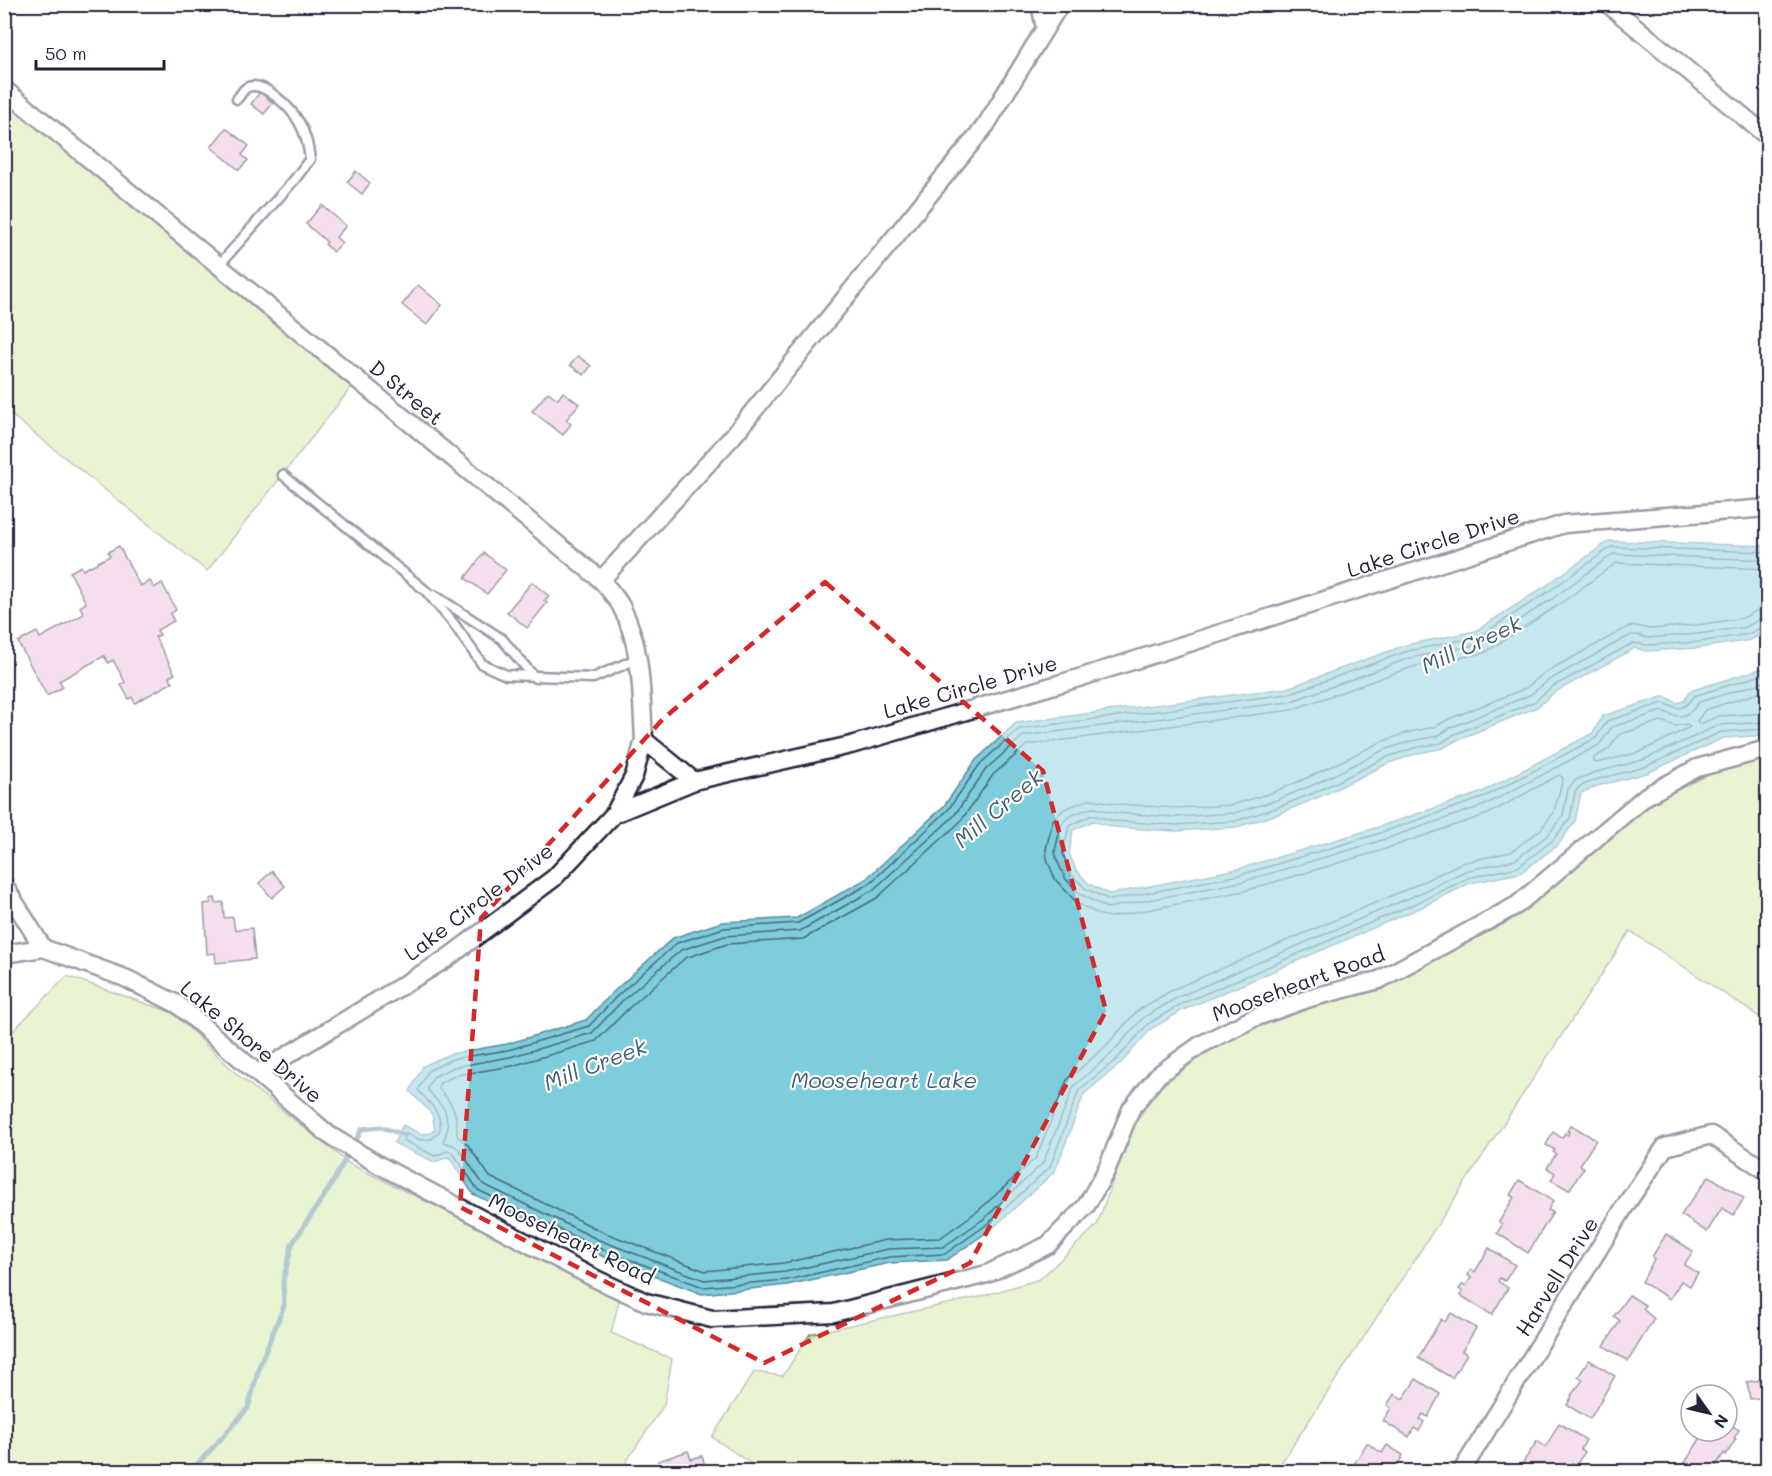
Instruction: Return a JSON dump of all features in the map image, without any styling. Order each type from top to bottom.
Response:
[{"type":"street","points":[[1040,4],[1045,28]]},
{"type":"street","points":[[601,580],[733,436],[986,125],[1060,4]]},
{"type":"street","points":[[1608,4],[1767,137]]},
{"type":"street","name":"D Street","points":[[4,88],[601,580],[620,604],[632,631],[639,658],[644,740],[634,776],[614,814]]},
{"type":"street","name":"Lake Circle Drive","points":[[258,1073],[446,959],[555,878],[614,814],[694,781],[851,745],[1071,680],[1564,524],[1767,508]]},
{"type":"street","points":[[644,740],[694,781]]},
{"type":"street","name":"Mooseheart Road","points":[[329,1135],[379,1166],[596,1279],[646,1302],[712,1319],[834,1313],[987,1274],[1048,1245],[1086,1206],[1106,1171],[1131,1109],[1158,1075],[1200,1045],[1254,1018],[1310,998],[1378,980],[1517,905],[1646,796],[1697,768],[1767,751]]},
{"type":"street","points":[[4,885],[43,948],[4,954]]},
{"type":"street","name":"Lake Shore Drive","points":[[43,948],[125,978],[177,1004],[329,1135]]},
{"type":"street","name":"Harvell Drive","points":[[1461,1472],[1615,1222],[1665,1147],[1712,1135],[1767,1173]]},
{"type":"lane","points":[[219,266],[310,159],[300,124],[284,103],[261,88],[253,86],[246,88],[237,99]]},
{"type":"lane","points":[[284,475],[426,591],[502,639],[535,678]]},
{"type":"lane","points":[[426,591],[454,624],[482,664],[506,675],[535,678],[593,678],[639,658]]},
{"type":"highlighted area","points":[[825,582],[1043,771],[1106,1011],[970,1263],[764,1363],[460,1207],[481,918],[663,719]]},
{"type":"green space","points":[[5,89],[357,380],[207,571],[5,410]]},
{"type":"green space","points":[[1767,759],[1767,1022],[1630,931],[1276,1471],[762,1471],[712,1437],[754,1372],[783,1376],[810,1334],[979,1297],[1040,1279],[1097,1225],[1129,1135],[1155,1091],[1210,1050],[1274,1018],[1390,980],[1508,922],[1596,845],[1664,796],[1736,762]]},
{"type":"green space","points":[[67,976],[173,1013],[239,1076],[350,1164],[620,1297],[611,1333],[672,1359],[664,1405],[620,1471],[5,1471],[4,1040]]},
{"type":"water","name":"Mooseheart Lake","points":[[1609,541],[1767,546],[1767,630],[1751,640],[1699,648],[1645,651],[1635,648],[1555,692],[1537,707],[1443,748],[1389,763],[1278,814],[1237,827],[1176,831],[1113,827],[1093,821],[1073,830],[1069,853],[1076,870],[1089,884],[1109,894],[1238,869],[1369,830],[1480,793],[1593,733],[1603,716],[1665,696],[1676,703],[1684,701],[1690,691],[1767,667],[1767,735],[1723,738],[1647,773],[1597,786],[1581,793],[1575,821],[1558,845],[1520,873],[1470,883],[1422,907],[1183,1010],[1151,1029],[1121,1063],[1084,1094],[1055,1171],[993,1228],[947,1260],[890,1263],[787,1285],[702,1294],[594,1253],[473,1194],[449,1157],[434,1162],[394,1143],[403,1125],[421,1134],[431,1133],[435,1129],[432,1114],[410,1091],[423,1066],[450,1054],[507,1044],[586,1020],[613,992],[673,938],[722,922],[797,918],[866,879],[944,806],[976,760],[1016,723],[1287,688],[1406,645],[1476,631]]},
{"type":"building","points":[[260,92],[273,103],[264,114],[251,104]]},
{"type":"building","points":[[226,128],[249,146],[242,155],[248,160],[239,170],[211,147]]},
{"type":"building","points":[[356,171],[370,183],[362,194],[347,182]]},
{"type":"building","points":[[322,205],[346,226],[336,237],[342,243],[333,252],[325,244],[327,242],[306,224]]},
{"type":"building","points":[[418,285],[442,305],[427,325],[402,305]]},
{"type":"building","points":[[578,356],[591,366],[584,375],[570,365]]},
{"type":"building","points":[[548,392],[558,399],[563,392],[579,404],[566,420],[571,424],[563,435],[532,411]]},
{"type":"building","points":[[119,546],[140,586],[150,581],[154,588],[162,583],[176,610],[170,614],[174,621],[157,630],[160,635],[155,637],[175,674],[169,677],[173,682],[135,703],[132,697],[129,699],[121,685],[125,682],[113,660],[108,663],[104,656],[59,681],[63,687],[47,696],[18,642],[37,632],[40,638],[84,614],[80,607],[86,603],[70,572],[81,566],[83,570],[110,556],[108,552]]},
{"type":"building","points":[[484,553],[506,570],[487,594],[465,578]]},
{"type":"building","points":[[532,582],[549,596],[544,601],[547,603],[527,628],[507,612]]},
{"type":"building","points":[[272,871],[285,886],[272,898],[259,883]]},
{"type":"building","points":[[215,898],[216,903],[223,902],[224,918],[233,917],[235,930],[252,928],[255,959],[216,963],[215,953],[207,954],[204,904],[211,903],[210,899]]},
{"type":"building","points":[[1571,1125],[1596,1140],[1580,1165],[1584,1168],[1569,1190],[1551,1180],[1555,1173],[1547,1168],[1556,1154],[1553,1152],[1555,1150],[1546,1145],[1553,1132],[1562,1138],[1565,1133],[1568,1135],[1567,1131]]},
{"type":"building","points":[[1709,1176],[1744,1198],[1734,1215],[1722,1208],[1707,1232],[1681,1215]]},
{"type":"building","points":[[1519,1180],[1553,1201],[1548,1210],[1553,1212],[1528,1253],[1497,1233],[1502,1225],[1499,1222],[1514,1197],[1510,1195]]},
{"type":"building","points":[[1666,1234],[1693,1251],[1684,1265],[1698,1273],[1690,1286],[1681,1281],[1670,1299],[1642,1282],[1654,1259],[1652,1257]]},
{"type":"building","points":[[1489,1248],[1515,1265],[1505,1281],[1500,1278],[1498,1281],[1508,1288],[1492,1315],[1460,1295],[1463,1292],[1459,1289],[1463,1284],[1466,1286],[1471,1278],[1468,1275],[1471,1269],[1475,1272]]},
{"type":"building","points":[[1629,1295],[1645,1305],[1643,1309],[1654,1319],[1628,1361],[1604,1346],[1620,1321],[1614,1316]]},
{"type":"building","points":[[1451,1313],[1476,1328],[1462,1351],[1467,1354],[1452,1378],[1418,1358],[1441,1319],[1445,1322]]},
{"type":"building","points":[[1589,1360],[1615,1376],[1590,1419],[1567,1405],[1571,1395],[1583,1380],[1578,1377]]},
{"type":"building","points":[[1416,1379],[1440,1394],[1428,1417],[1423,1414],[1420,1419],[1424,1422],[1419,1431],[1414,1428],[1409,1437],[1383,1421],[1391,1408],[1387,1405],[1394,1394],[1403,1399]]},
{"type":"building","points":[[1768,1379],[1768,1414],[1763,1415],[1761,1398],[1750,1399],[1747,1382]]},
{"type":"building","points":[[1559,1423],[1586,1440],[1581,1449],[1585,1452],[1576,1465],[1572,1463],[1567,1472],[1535,1472],[1522,1464],[1537,1441],[1546,1447]]},
{"type":"building","points":[[1367,1443],[1382,1453],[1387,1445],[1403,1455],[1394,1472],[1349,1472]]},
{"type":"building","points":[[1697,1443],[1734,1443],[1712,1472],[1685,1472],[1681,1469]]},
{"type":"building","points":[[688,1451],[691,1459],[702,1456],[707,1472],[661,1472],[658,1461]]},
{"type":"waterway","points":[[190,1472],[248,1408],[260,1364],[284,1306],[283,1281],[292,1244],[330,1187],[362,1129],[381,1127],[404,1135]]},
{"type":"water label","name":"Mill Creek","points":[[1471,644]]},
{"type":"water label","name":"Mill Creek","points":[[998,808]]},
{"type":"water label","name":"Mill Creek","points":[[595,1064]]}]
